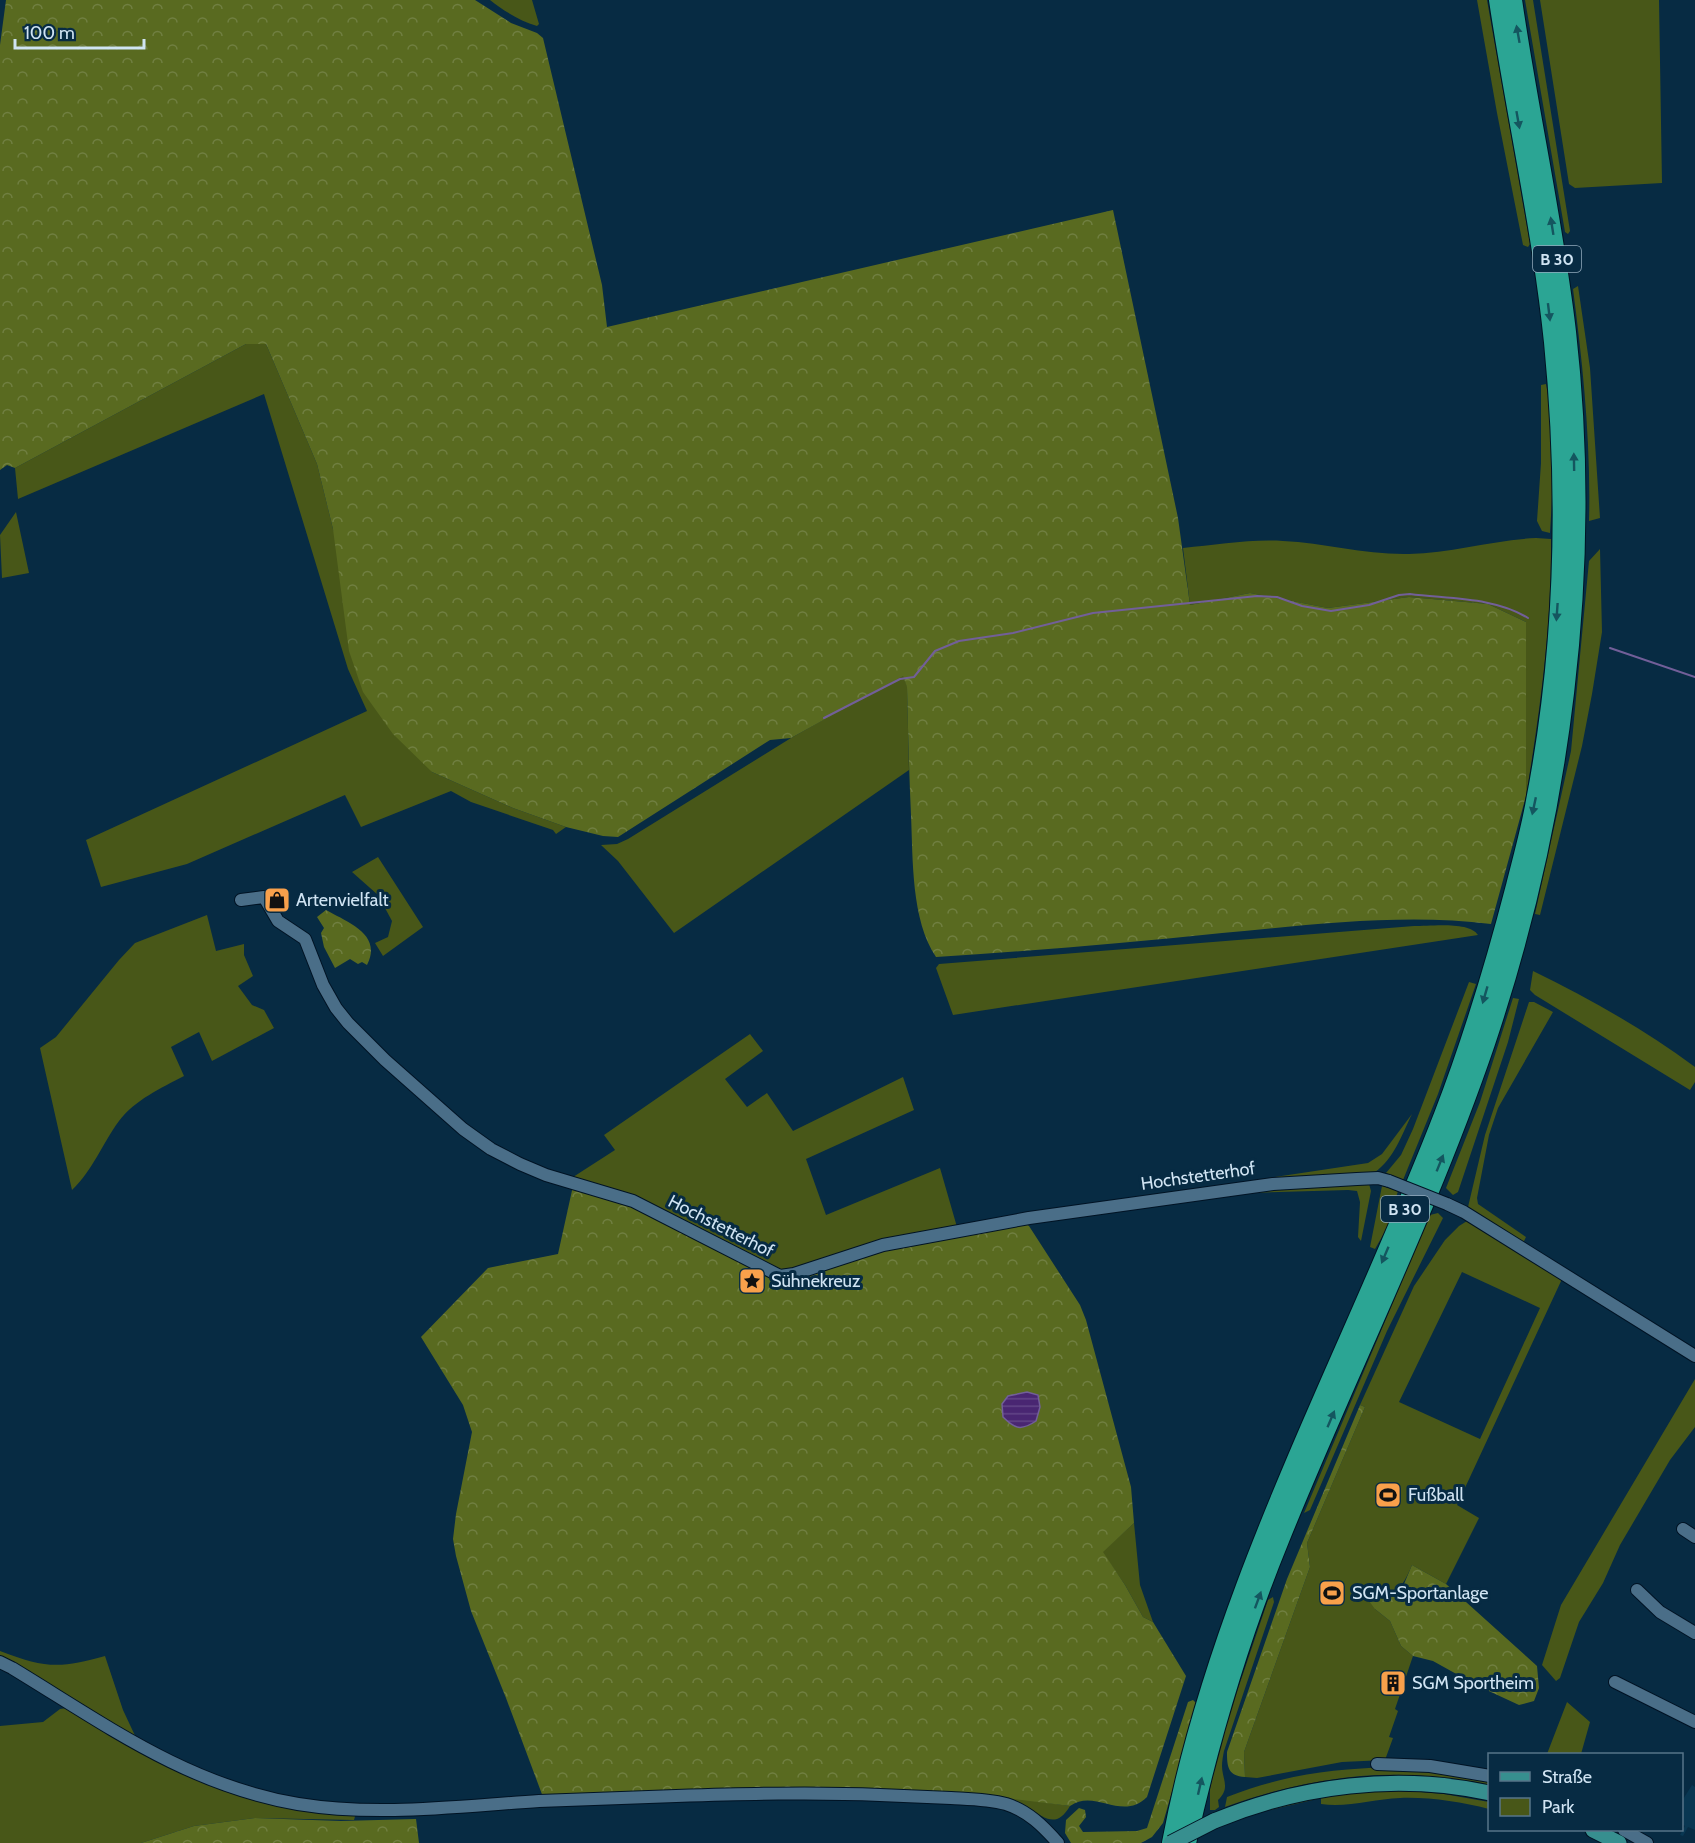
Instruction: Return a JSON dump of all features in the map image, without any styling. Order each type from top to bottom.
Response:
[{"type":"highway","name":"B 30","points":[[1498,0],[1542,260],[1551,328],[1568,520]]},
{"type":"highway","name":"B 30","points":[[1187,1843],[1203,1773],[1228,1684],[1278,1544],[1458,1119],[1486,1041],[1524,912],[1549,804],[1561,729],[1568,660],[1568,520],[1574,411],[1557,256],[1512,0]]},
{"type":"highway","name":"B 30","points":[[1171,1843],[1212,1680],[1264,1538],[1413,1190],[1480,1013],[1505,926],[1535,803],[1547,728],[1568,554]]},
{"type":"main road","points":[[1171,1843],[1214,1821],[1269,1801],[1336,1787],[1414,1784],[1488,1793]]},
{"type":"main road","points":[[1595,1831],[1618,1843]]},
{"type":"street","name":"Hochstetterhof","points":[[241,900],[264,897],[278,921],[304,939],[323,985],[348,1023],[439,1108],[491,1149],[546,1175],[633,1201],[780,1276],[794,1274],[883,1245],[1029,1218],[1273,1184],[1384,1180],[1464,1212],[1695,1356]]},
{"type":"street","points":[[1683,1529],[1695,1537]]},
{"type":"street","points":[[1637,1590],[1660,1612],[1695,1633]]},
{"type":"street","points":[[0,1662],[117,1734],[181,1768],[253,1794],[299,1804],[329,1808],[397,1810],[541,1801],[771,1793],[863,1794],[979,1800],[1003,1804],[1019,1809],[1043,1827],[1058,1843]]},
{"type":"street","points":[[1615,1682],[1695,1722]]},
{"type":"street","points":[[1377,1764],[1430,1766],[1488,1776]]},
{"type":"street","points":[[1625,1831],[1647,1843]]},
{"type":"shaded area","points":[[1027,1392],[1038,1395],[1040,1407],[1036,1421],[1018,1427],[1003,1417],[1002,1404],[1008,1396]]},
{"type":"shaded area","points":[[1692,1785],[1695,1787],[1695,1830],[1688,1827],[1683,1836],[1680,1835],[1685,1826],[1683,1825],[1683,1799]]},
{"type":"green space","points":[[6,0],[475,0],[511,23],[537,33],[543,38],[602,285],[607,327],[1113,210],[1178,518],[1190,605],[1250,593],[1328,608],[1409,597],[1488,604],[1526,622],[1526,796],[1491,924],[1424,920],[1356,921],[936,957],[922,925],[915,889],[907,687],[903,676],[791,738],[770,740],[618,837],[603,836],[566,827],[513,808],[432,772],[393,734],[363,692],[349,651],[333,529],[317,464],[266,344],[246,344],[15,468],[7,465],[0,470],[0,45]]},
{"type":"green space","points":[[490,0],[532,0],[539,24],[537,26],[518,18]]},
{"type":"green space","points":[[1477,0],[1487,0],[1530,244],[1528,247],[1523,245]]},
{"type":"green space","points":[[1525,0],[1533,0],[1570,231],[1568,234],[1565,232]]},
{"type":"green space","points":[[1540,0],[1659,0],[1662,183],[1575,188],[1569,184]]},
{"type":"green space","points":[[1578,286],[1590,368],[1600,518],[1589,521],[1586,405],[1573,289]]},
{"type":"green space","points":[[246,344],[266,344],[317,464],[333,529],[432,772],[513,808],[566,827],[556,834],[553,830],[471,802],[451,791],[361,827],[345,795],[187,864],[101,887],[86,840],[367,711],[348,669],[264,394],[18,499],[15,468]]},
{"type":"green space","points":[[1546,384],[1551,421],[1553,477],[1550,533],[1542,531],[1537,521],[1541,463],[1541,385]]},
{"type":"green space","points":[[16,512],[29,573],[2,578],[0,535]]},
{"type":"green space","points":[[1536,538],[1551,539],[1551,571],[1544,668],[1526,796],[1526,622],[1488,604],[1409,597],[1328,608],[1250,593],[1190,605],[1183,548],[1271,541],[1299,542],[1377,553],[1409,554]]},
{"type":"green space","points":[[1600,549],[1602,632],[1592,694],[1582,746],[1540,915],[1535,914],[1571,751],[1589,561]]},
{"type":"green space","points":[[903,675],[907,686],[909,770],[674,933],[618,861],[601,845],[617,844],[628,839],[791,738]]},
{"type":"green space","points":[[378,857],[423,927],[383,956],[375,943],[388,937],[392,921],[378,895],[352,872]]},
{"type":"green space","points":[[326,910],[360,930],[367,937],[371,954],[367,965],[362,962],[358,964],[350,959],[335,968],[324,947],[321,933],[324,928],[317,917]]},
{"type":"green space","points":[[207,915],[216,951],[244,944],[244,955],[253,976],[238,986],[252,1005],[264,1010],[274,1028],[212,1061],[199,1032],[171,1047],[184,1076],[149,1095],[125,1114],[86,1174],[72,1190],[40,1048],[56,1037],[135,943]]},
{"type":"green space","points":[[1414,926],[1458,926],[1474,931],[1478,935],[953,1015],[936,968],[939,964]]},
{"type":"green space","points":[[1533,971],[1616,1015],[1695,1067],[1695,1082],[1690,1090],[1535,995],[1530,990]]},
{"type":"green space","points":[[1469,982],[1476,984],[1438,1094],[1403,1180],[1386,1173],[1401,1155],[1413,1129]]},
{"type":"green space","points":[[1513,998],[1519,999],[1508,1042],[1458,1192],[1453,1195],[1446,1188],[1480,1102]]},
{"type":"green space","points":[[1529,1002],[1534,1002],[1553,1012],[1498,1108],[1489,1135],[1477,1198],[1478,1204],[1526,1237],[1523,1243],[1468,1207],[1485,1135]]},
{"type":"green space","points":[[750,1034],[763,1051],[725,1079],[747,1107],[767,1093],[793,1131],[903,1077],[914,1110],[806,1159],[826,1215],[940,1168],[957,1227],[786,1272],[570,1179],[615,1150],[604,1135]]},
{"type":"green space","points":[[1412,1114],[1392,1153],[1382,1167],[1375,1172],[1236,1183],[1368,1163],[1382,1154]]},
{"type":"green space","points":[[1344,1182],[1369,1184],[1371,1191],[1361,1241],[1358,1237],[1360,1202],[1357,1191],[1249,1193]]},
{"type":"green space","points":[[573,1186],[630,1204],[779,1280],[888,1247],[1025,1223],[1029,1226],[1080,1305],[1086,1320],[1131,1487],[1134,1523],[1103,1552],[1143,1617],[1153,1622],[1186,1676],[1147,1797],[1138,1804],[1128,1806],[1079,1801],[1070,1806],[958,1792],[774,1789],[543,1797],[471,1611],[456,1556],[453,1539],[456,1514],[472,1432],[463,1405],[421,1337],[488,1268],[558,1254]]},
{"type":"green space","points":[[1382,1186],[1398,1191],[1387,1228],[1375,1249],[1370,1247]]},
{"type":"green space","points":[[1438,1213],[1443,1218],[1387,1331],[1310,1510],[1304,1513],[1430,1215]]},
{"type":"green space","name":"SGM-Sportanlage","points":[[1467,1221],[1477,1224],[1562,1279],[1457,1505],[1479,1518],[1446,1584],[1412,1565],[1397,1590],[1375,1609],[1390,1621],[1401,1646],[1413,1656],[1395,1709],[1398,1711],[1389,1737],[1393,1738],[1385,1760],[1342,1762],[1257,1778],[1245,1777],[1244,1752],[1310,1567],[1307,1543],[1365,1407],[1360,1405],[1414,1286],[1445,1240]],"holes":[[[1462,1272],[1540,1308],[1480,1439],[1399,1402]]]},
{"type":"green space","points":[[1695,1379],[1695,1427],[1670,1460],[1620,1545],[1603,1583],[1579,1622],[1560,1678],[1556,1681],[1542,1665],[1561,1605]]},
{"type":"green space","points":[[1360,1405],[1365,1407],[1307,1543],[1310,1567],[1244,1752],[1245,1777],[1235,1775],[1227,1762],[1227,1752],[1287,1579]]},
{"type":"green space","points":[[1134,1523],[1140,1585],[1153,1622],[1143,1617],[1125,1585],[1102,1552]]},
{"type":"green space","points":[[1412,1565],[1446,1584],[1537,1666],[1539,1688],[1534,1701],[1519,1705],[1433,1661],[1413,1656],[1401,1646],[1390,1621],[1375,1609],[1361,1590],[1377,1586],[1394,1595],[1404,1584]]},
{"type":"green space","points":[[1273,1597],[1274,1602],[1224,1751],[1222,1766],[1224,1791],[1218,1800],[1219,1807],[1210,1810],[1210,1789],[1222,1736],[1268,1600]]},
{"type":"green space","points":[[0,1651],[29,1661],[52,1665],[76,1663],[105,1656],[123,1710],[138,1742],[0,1657]]},
{"type":"green space","points":[[1193,1700],[1197,1704],[1163,1823],[1152,1837],[1141,1843],[1071,1843],[1065,1833],[1066,1820],[1079,1808],[1085,1810],[1086,1817],[1079,1826],[1083,1832],[1137,1831],[1147,1828],[1188,1702]]},
{"type":"green space","points":[[1567,1702],[1590,1722],[1581,1753],[1547,1753]]},
{"type":"green space","points":[[67,1708],[191,1777],[356,1813],[354,1820],[255,1818],[194,1826],[141,1843],[0,1843],[0,1726],[43,1722],[60,1709]]},
{"type":"green space","points":[[1391,1767],[1488,1778],[1488,1786],[1408,1775],[1355,1777],[1276,1791],[1225,1807],[1227,1797],[1248,1789],[1307,1774]]},
{"type":"green space","points":[[1384,1789],[1444,1794],[1488,1802],[1488,1809],[1423,1798],[1331,1805],[1321,1804],[1321,1798],[1261,1812],[1278,1803]]},
{"type":"green space","points":[[1008,1797],[1070,1806],[1061,1817],[1051,1820]]},
{"type":"green space","points":[[255,1818],[341,1821],[416,1819],[419,1843],[141,1843],[194,1826]]},
{"type":"waterway","points":[[824,718],[900,679],[914,677],[935,651],[959,641],[1013,633],[1093,613],[1257,596],[1277,597],[1302,606],[1331,611],[1369,605],[1399,595],[1410,594],[1486,602],[1515,611],[1528,618]]},
{"type":"waterway","points":[[1610,648],[1695,677]]},
{"type":"place","name":"Artenvielfalt","points":[[277,900]]},
{"type":"place","name":"Sühnekreuz","points":[[752,1281]]},
{"type":"place","name":"Fußball","points":[[1388,1495]]},
{"type":"place","name":"SGM-Sportanlage","points":[[1332,1593]]},
{"type":"place","name":"SGM Sportheim","points":[[1393,1683]]}]
